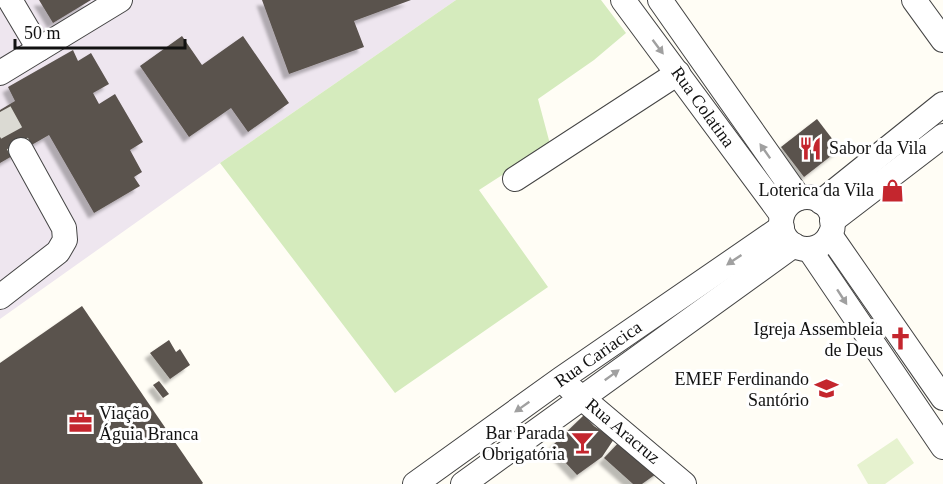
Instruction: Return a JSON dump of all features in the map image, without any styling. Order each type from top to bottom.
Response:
[{"type":"street","points":[[10,0],[39,49]]},
{"type":"street","points":[[0,73],[120,0]]},
{"type":"street","name":"Rua Colatina","points":[[623,0],[678,73],[806,224],[943,399]]},
{"type":"street","name":"Rua Colatina","points":[[660,0],[806,224],[943,447]]},
{"type":"street","points":[[914,0],[943,40]]},
{"type":"street","points":[[514,179],[678,73]]},
{"type":"street","name":"Rua Cariacica","points":[[466,483],[806,224],[943,104]]},
{"type":"street","name":"Rua Cariacica","points":[[415,484],[561,379],[943,136]]},
{"type":"street","points":[[0,297],[58,252],[65,240],[64,228],[21,150]]},
{"type":"street","name":"Rua Aracruz","points":[[561,379],[684,484]]},
{"type":"street","points":[[450,458],[466,483]]},
{"type":"shaded area","points":[[0,0],[456,0],[0,319]]},
{"type":"green space","points":[[456,0],[601,0],[626,33],[594,60],[538,99],[550,144],[479,190],[548,287],[395,393],[220,163]]},
{"type":"green space","points":[[897,438],[914,463],[885,484],[868,484],[857,465]]},
{"type":"building","points":[[39,0],[91,0],[53,23]]},
{"type":"building","points":[[262,0],[411,0],[354,21],[364,47],[289,74]]},
{"type":"building","points":[[182,36],[202,65],[243,36],[289,103],[248,132],[231,108],[189,137],[140,66]]},
{"type":"building","points":[[73,50],[78,61],[91,53],[109,84],[93,93],[99,104],[115,94],[143,142],[130,150],[142,172],[134,177],[140,186],[94,213],[49,135],[0,163],[0,110],[15,101],[8,87]]},
{"type":"building","name":"Sabor da Vila","points":[[817,119],[840,149],[804,177],[781,147]]},
{"type":"building","name":"Viação Águia Branca","points":[[82,306],[202,484],[0,484],[0,363]]},
{"type":"building","points":[[169,340],[176,352],[180,349],[190,365],[170,379],[150,353]]},
{"type":"building","points":[[159,381],[169,394],[163,398],[153,385]]},
{"type":"building","name":"Bar Parada Obrigatória","points":[[584,415],[594,426],[614,439],[602,457],[577,475],[551,447]]},
{"type":"building","points":[[622,439],[663,469],[642,484],[633,484],[604,458]]},
{"type":"tunnel","points":[[0,112],[21,150]]},
{"type":"place","name":"Sabor da Vila","points":[[811,148]]},
{"type":"place","name":"Loterica da Vila","points":[[892,190]]},
{"type":"place","name":"Igreja Assembleia de Deus","points":[[901,339]]},
{"type":"place","name":"EMEF Ferdinando Santório","points":[[827,389]]},
{"type":"place","name":"Viação Águia Branca","points":[[81,423]]},
{"type":"place","name":"Bar Parada Obrigatória","points":[[583,443]]}]
